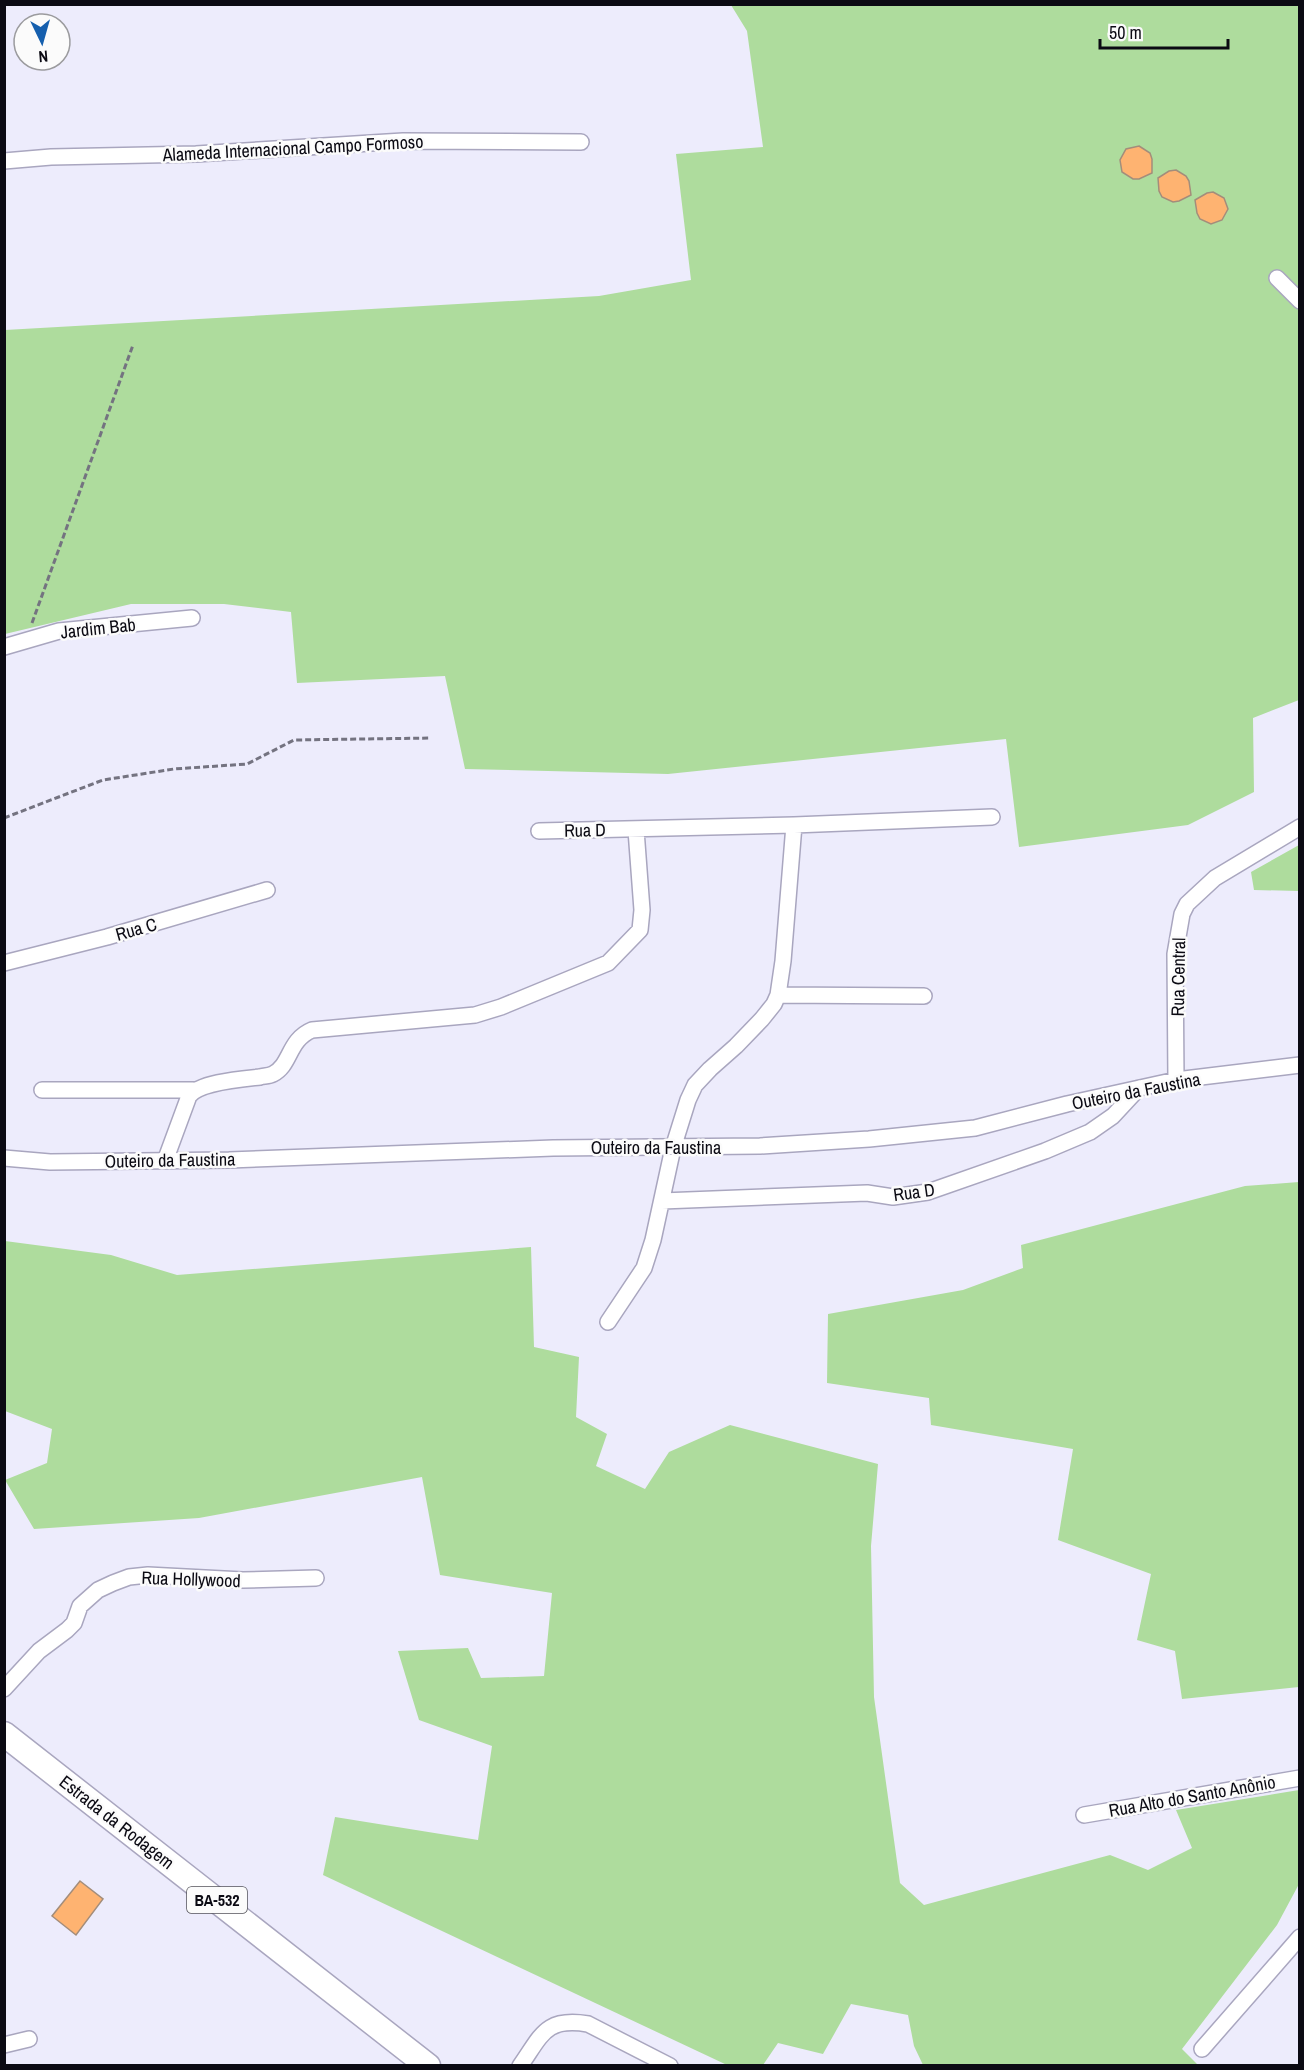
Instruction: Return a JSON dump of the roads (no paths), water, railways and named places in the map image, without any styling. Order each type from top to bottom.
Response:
[{"type":"main road","name":"Estrada da Rodagem","points":[[4,1734],[428,2066]]},
{"type":"street","name":"Alameda Internacional Campo Formoso","points":[[4,161],[51,157],[196,154],[402,141],[581,141]]},
{"type":"street","points":[[1277,278],[1299,301]]},
{"type":"street","name":"Jardim Bab","points":[[4,647],[58,631],[192,618]]},
{"type":"street","name":"Rua D","points":[[539,831],[636,830],[992,817]]},
{"type":"street","points":[[608,1322],[644,1268],[653,1240],[674,1148],[688,1100],[695,1085],[762,1019],[778,995],[794,825]]},
{"type":"street","name":"Rua Central","points":[[1176,1080],[1175,954],[1182,914],[1187,904],[1215,878],[1299,827]]},
{"type":"street","points":[[42,1090],[193,1090],[274,1074],[282,1066],[295,1042],[302,1034],[312,1030],[474,1015],[501,1007],[608,963],[640,930],[642,910],[636,830]]},
{"type":"street","name":"Rua C","points":[[4,963],[139,928],[267,890]]},
{"type":"street","points":[[778,995],[924,996]]},
{"type":"street","name":"Outeiro da Faustina","points":[[4,1158],[50,1162],[165,1161],[553,1148],[760,1146],[869,1139],[975,1128],[1176,1080],[1299,1065]]},
{"type":"street","name":"Rua D","points":[[662,1201],[867,1193],[893,1197],[928,1192],[1045,1151],[1090,1132],[1113,1116],[1139,1088]]},
{"type":"street","points":[[165,1161],[193,1090]]},
{"type":"street","name":"Rua Hollywood","points":[[4,1689],[39,1650],[68,1630],[74,1623],[80,1606],[98,1590],[112,1582],[148,1575],[243,1581],[316,1578]]},
{"type":"street","name":"Rua Alto do Santo Anônio","points":[[1084,1815],[1299,1778]]},
{"type":"street","points":[[1202,2049],[1299,1937]]},
{"type":"street","points":[[520,2066],[544,2031],[561,2022],[573,2021],[588,2024],[670,2066]]},
{"type":"street","points":[[4,2045],[29,2039]]}]
